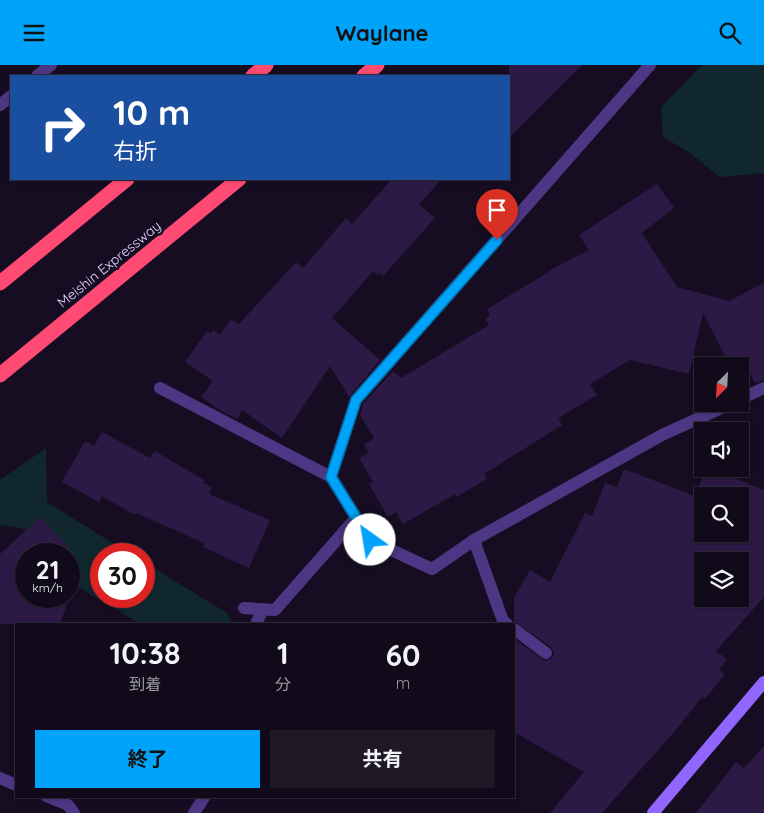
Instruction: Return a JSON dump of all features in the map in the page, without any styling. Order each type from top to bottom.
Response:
[{"type":"highway","points":[[253,75],[266,65]]},
{"type":"highway","points":[[365,75],[377,65]]},
{"type":"highway","points":[[0,283],[126,180]]},
{"type":"highway","name":"Meishin Expressway","points":[[0,375],[238,180]]},
{"type":"street","points":[[38,75],[51,65]]},
{"type":"street","points":[[331,477],[356,400],[650,65]]},
{"type":"street","points":[[0,105],[10,97]]},
{"type":"street","points":[[160,388],[331,477],[370,540],[432,569],[474,540],[662,435],[710,413]]},
{"type":"street","points":[[749,395],[764,388]]},
{"type":"street","points":[[244,608],[275,610],[356,518]]},
{"type":"street","points":[[474,540],[502,621],[505,623]]},
{"type":"street","points":[[256,623],[263,609]]},
{"type":"street","points":[[515,630],[546,653]]},
{"type":"street","points":[[653,813],[764,682]]},
{"type":"street","points":[[0,778],[15,785]]},
{"type":"street","points":[[51,798],[68,805],[74,813]]},
{"type":"street","points":[[194,813],[204,798]]},
{"type":"shaded area","points":[[702,65],[764,65],[764,173],[720,177],[690,153],[663,137],[661,107]]},
{"type":"shaded area","points":[[46,448],[47,502],[112,543],[90,543],[90,594],[80,588],[80,543],[46,543],[38,531],[0,525],[0,480]]},
{"type":"shaded area","points":[[155,569],[227,613],[232,623],[139,623],[114,608],[155,608]]},
{"type":"building","points":[[509,65],[582,65],[510,137]]},
{"type":"building","points":[[391,180],[441,180],[419,204],[435,218],[383,276],[373,271],[332,318],[380,360],[349,397],[330,366],[282,438],[242,410],[237,419],[201,397],[213,381],[185,362],[207,331],[211,333],[213,330],[220,335],[231,319],[239,324],[296,262],[303,268],[346,218],[352,224]]},
{"type":"building","points":[[657,184],[674,208],[642,233],[677,287],[729,301],[764,283],[764,380],[755,383],[749,371],[749,357],[742,357],[741,355],[737,357],[725,357],[703,313],[689,374],[630,360],[590,384],[597,395],[558,418],[562,425],[484,474],[487,479],[456,497],[455,494],[403,524],[396,512],[388,517],[369,484],[373,482],[359,458],[369,453],[364,445],[374,438],[360,415],[363,404],[393,371],[401,378],[489,325],[485,318],[490,316],[487,309],[548,271],[589,250],[579,235]]},
{"type":"building","points":[[102,432],[150,458],[155,451],[204,480],[203,483],[212,487],[209,494],[270,520],[249,568],[203,547],[204,543],[136,513],[135,515],[102,496],[99,502],[62,482],[85,441],[94,446]]},
{"type":"building","points":[[624,469],[694,496],[694,542],[749,542],[749,487],[699,487],[703,477],[732,477],[764,490],[764,597],[716,651],[727,659],[719,670],[725,674],[705,699],[702,697],[675,731],[602,813],[550,813],[584,772],[515,733],[515,640],[545,661],[552,658],[554,653],[551,647],[514,621],[514,597],[530,570],[550,582],[585,513],[592,516],[605,483],[617,487]]},
{"type":"building","points":[[40,517],[64,543],[15,543],[15,608],[66,608],[60,623],[0,624],[0,554]]},
{"type":"building","points":[[764,746],[764,813],[696,813],[736,762],[744,768]]},
{"type":"route","points":[[370,540],[331,477],[356,400],[497,240]]}]
